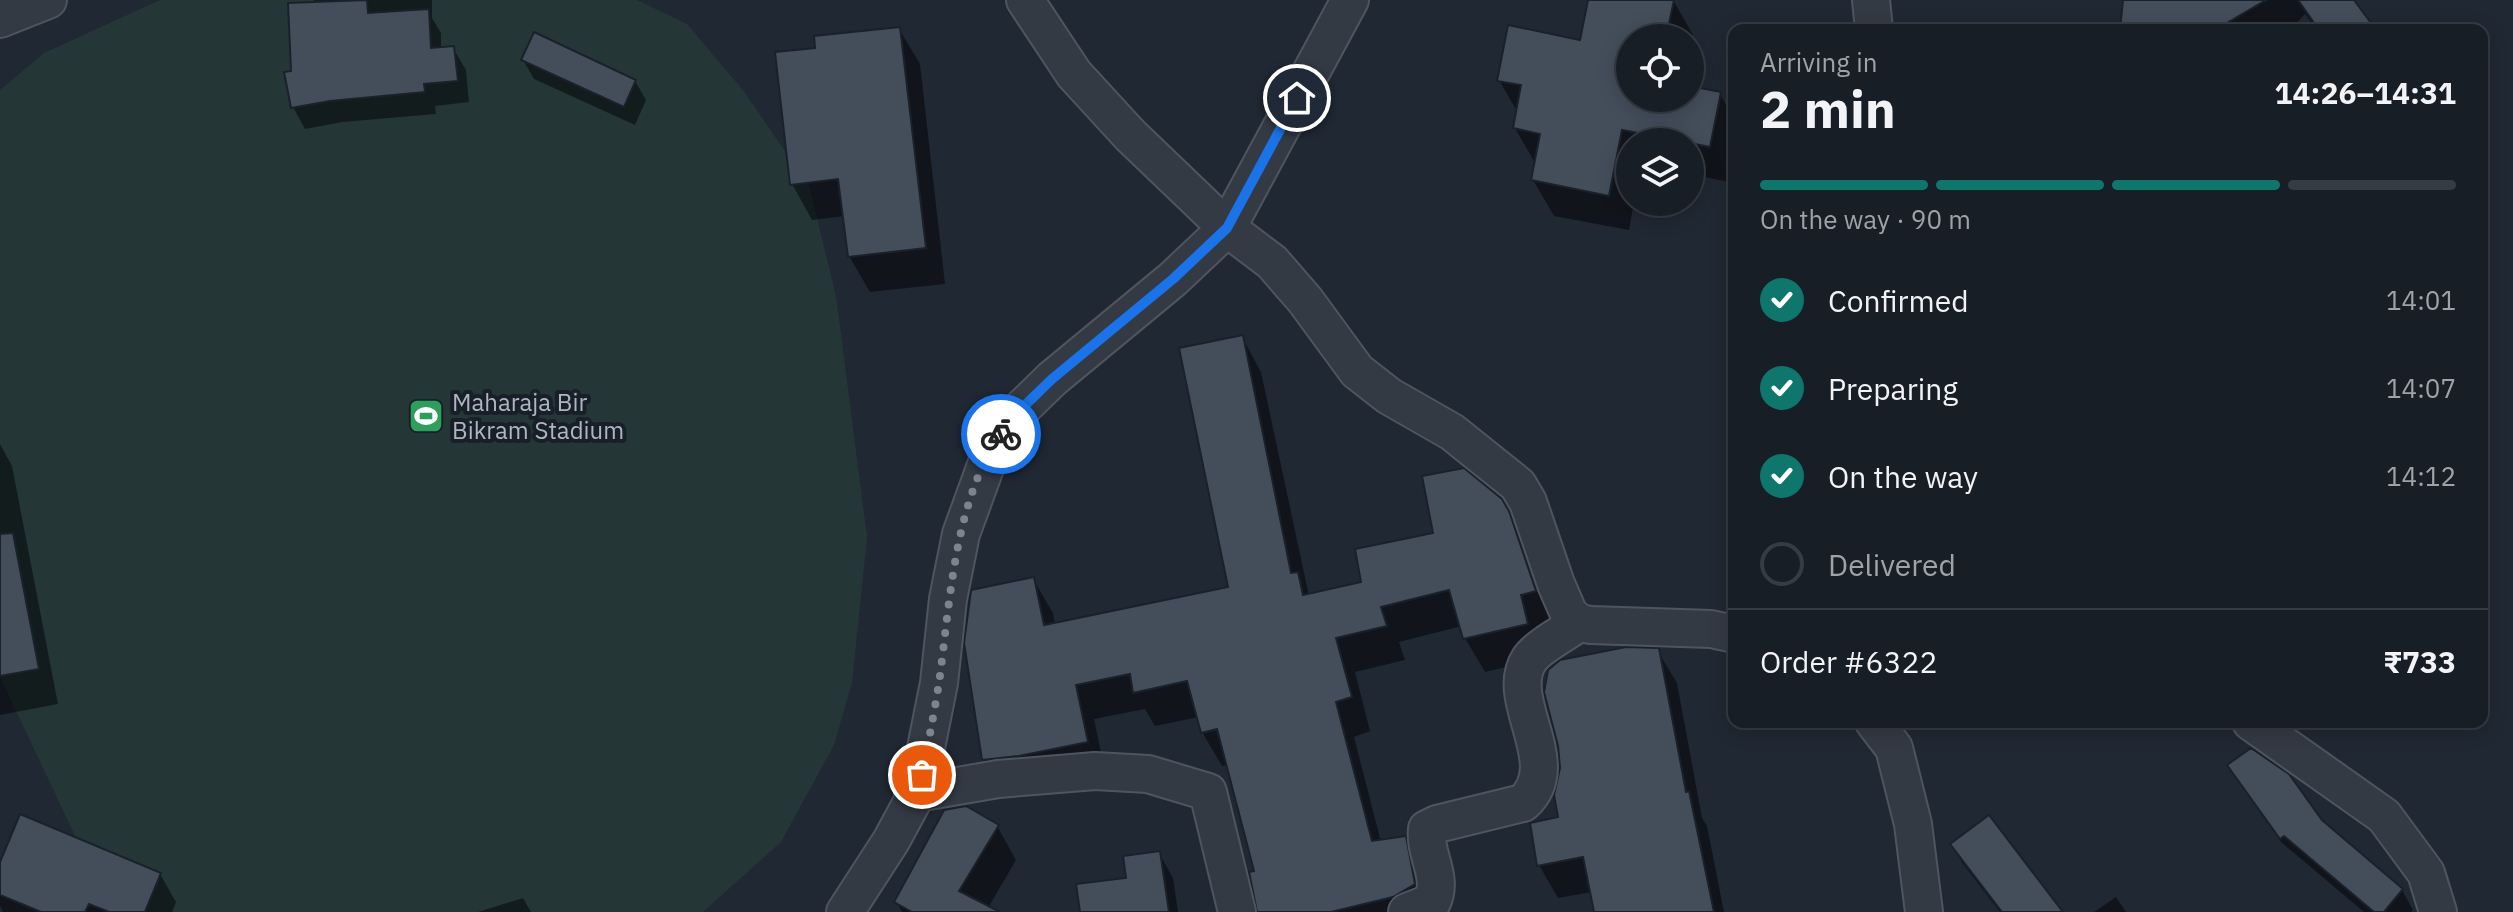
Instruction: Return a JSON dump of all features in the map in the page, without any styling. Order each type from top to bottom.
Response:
[{"type":"street","points":[[0,19],[48,0]]},
{"type":"street","points":[[1025,0],[1074,74],[1130,135],[1227,228],[1272,262],[1305,300],[1357,371],[1389,396],[1452,432],[1518,485],[1528,502],[1569,614],[1579,623],[1711,629],[1728,633]]},
{"type":"street","points":[[845,912],[891,841],[917,793],[939,683],[948,599],[961,534],[993,446],[1013,417],[1052,379],[1173,279],[1227,228],[1350,0]]},
{"type":"street","points":[[1871,0],[1873,24]]},
{"type":"street","points":[[1407,912],[1432,902],[1438,891],[1427,844],[1427,829],[1523,803],[1533,795],[1538,782],[1537,748],[1522,686],[1523,674],[1530,657],[1579,623]]},
{"type":"street","points":[[1879,728],[1894,748],[1913,824],[1924,912]]},
{"type":"street","points":[[2259,728],[2384,816],[2426,873],[2438,912]]},
{"type":"street","points":[[917,793],[998,779],[1095,771],[1148,774],[1208,792],[1237,912]]},
{"type":"shaded area","name":"Maharaja Bir Bikram Stadium","points":[[160,0],[637,0],[687,24],[743,90],[809,186],[836,296],[867,537],[852,683],[834,745],[781,842],[703,912],[130,912],[85,857],[0,677],[0,90],[44,53]]},
{"type":"building","points":[[367,0],[368,13],[429,9],[431,48],[454,46],[458,81],[424,84],[425,92],[291,108],[284,72],[291,71],[288,3]]},
{"type":"building","points":[[1588,0],[1674,0],[1669,24],[1616,24],[1616,112],[1704,112],[1704,89],[1721,92],[1710,147],[1704,146],[1704,128],[1616,128],[1616,160],[1609,196],[1531,180],[1540,134],[1513,128],[1521,85],[1497,81],[1508,25],[1580,40]]},
{"type":"building","points":[[2123,0],[2266,0],[2225,24],[2121,24]]},
{"type":"building","points":[[2298,0],[2354,0],[2372,24],[2315,24]]},
{"type":"building","points":[[900,27],[926,248],[848,257],[838,179],[790,185],[775,52],[815,48],[814,36]]},
{"type":"building","points":[[534,32],[636,80],[624,107],[521,60]]},
{"type":"building","points":[[1243,335],[1291,573],[1298,572],[1303,595],[1361,582],[1355,549],[1433,533],[1422,476],[1464,468],[1502,499],[1509,511],[1536,591],[1521,595],[1528,624],[1463,639],[1449,590],[1381,607],[1387,626],[1336,638],[1352,697],[1336,702],[1372,841],[1406,836],[1415,884],[1393,897],[1331,912],[1257,912],[1249,872],[1254,871],[1217,729],[1201,733],[1187,681],[1133,693],[1130,674],[1076,685],[1088,742],[982,760],[964,643],[971,590],[1034,577],[1044,625],[1228,587],[1179,348]]},
{"type":"building","points":[[13,533],[39,669],[0,676],[0,534]]},
{"type":"building","points":[[1626,647],[1659,648],[1686,792],[1689,791],[1714,912],[1594,912],[1583,857],[1537,866],[1530,823],[1558,817],[1554,795],[1560,768],[1558,746],[1544,692],[1548,670],[1560,660]]},
{"type":"building","points":[[2251,748],[2289,774],[2322,820],[2403,889],[2384,912],[2374,912],[2284,836],[2280,839],[2227,765]]},
{"type":"building","points":[[966,806],[999,825],[959,891],[1000,912],[912,912],[894,902],[944,810]]},
{"type":"building","points":[[20,814],[161,873],[145,912],[109,912],[89,904],[85,912],[41,912],[0,895],[0,862]]},
{"type":"building","points":[[1989,815],[2063,912],[2002,912],[1950,844]]},
{"type":"building","points":[[1160,851],[1169,912],[1080,912],[1076,884],[1126,878],[1123,856]]},
{"type":"way so far","points":[[922,775],[939,683],[948,599],[961,534],[980,475],[1001,434]]},
{"type":"place","name":"Maharaja Bir Bikram Stadium","points":[[426,416]]},
{"type":"route","points":[[1001,434],[1013,417],[1052,379],[1173,279],[1227,228],[1297,98]]}]
